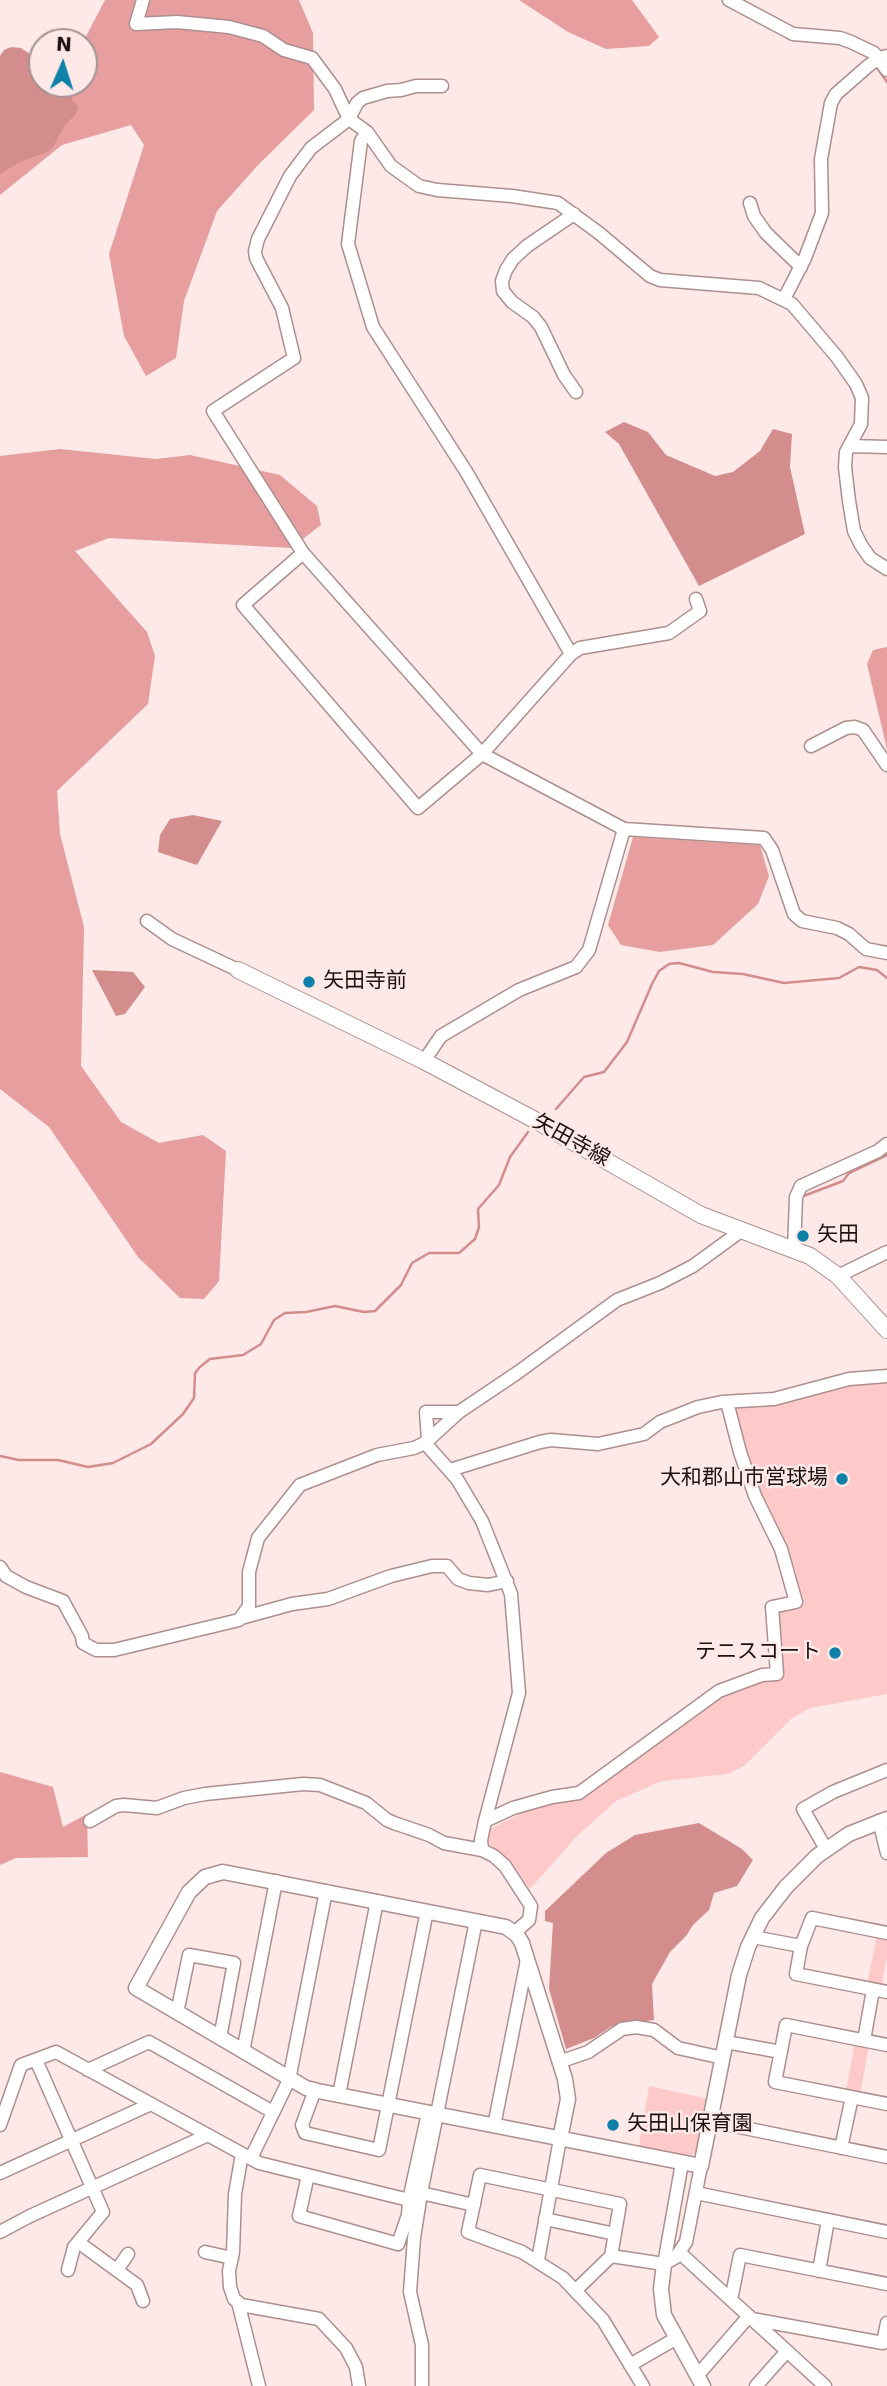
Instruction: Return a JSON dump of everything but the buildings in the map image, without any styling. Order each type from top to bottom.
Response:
[{"type":"main road","name":"矢田寺線","points":[[239,970],[424,1061],[533,1119],[701,1215],[821,1263],[838,1276],[887,1330]]},
{"type":"street","points":[[143,0],[136,24],[177,22],[229,27],[263,36],[284,50],[312,58],[335,89],[349,119],[367,132],[391,166],[419,186],[548,201],[566,208],[644,272],[660,280],[759,288],[784,299],[801,314],[856,384],[862,398],[861,424],[849,446],[845,467],[854,531],[870,558],[887,569]]},
{"type":"street","points":[[729,0],[793,34],[840,38],[860,46],[883,57],[887,70]]},
{"type":"street","points":[[784,299],[801,267],[822,213],[821,159],[831,103],[836,94],[883,57]]},
{"type":"street","points":[[442,86],[412,86],[363,98],[357,103],[349,119],[311,148],[290,176],[258,239],[255,251],[282,308],[294,358],[213,411],[303,553],[482,754],[624,829],[764,838],[772,850],[794,914],[802,920],[849,933],[866,949],[887,953]]},
{"type":"street","points":[[367,132],[361,141],[348,244],[373,327],[467,473],[571,654]]},
{"type":"street","points":[[750,203],[754,216],[766,233],[801,267]]},
{"type":"street","points":[[574,214],[527,246],[513,259],[502,281],[503,291],[512,302],[533,317],[541,327],[564,375],[576,392]]},
{"type":"street","points":[[849,446],[887,447]]},
{"type":"street","points":[[303,553],[243,605],[418,808],[482,754],[571,654],[580,648],[668,634],[700,611],[696,599]]},
{"type":"street","points":[[811,746],[846,727],[855,727],[863,730],[887,765]]},
{"type":"street","points":[[424,1061],[441,1036],[519,990],[576,967],[589,950],[624,829]]},
{"type":"street","points":[[147,921],[172,939],[239,970]]},
{"type":"street","points":[[794,1250],[796,1197],[801,1186],[878,1151],[887,1144]]},
{"type":"street","points":[[242,1618],[249,1606],[250,1572],[258,1538],[300,1485],[377,1455],[414,1448],[459,1412],[617,1300],[677,1275],[741,1231]]},
{"type":"street","points":[[838,1276],[887,1252]]},
{"type":"street","points":[[450,1470],[540,1442],[551,1440],[598,1444],[644,1434],[660,1422],[698,1408],[727,1402],[774,1399],[849,1379],[887,1376]]},
{"type":"street","points":[[485,1821],[513,1808],[579,1793],[719,1691],[762,1675],[778,1674],[772,1607],[796,1602],[781,1549],[755,1496],[727,1402]]},
{"type":"street","points":[[459,1412],[426,1412],[426,1441],[450,1470],[482,1521],[508,1581],[519,1693],[485,1821],[482,1850]]},
{"type":"street","points":[[0,1567],[6,1576],[26,1587],[63,1601],[82,1636],[83,1643],[96,1650],[114,1650],[235,1621],[292,1604],[328,1599],[391,1576],[432,1566],[447,1566],[458,1579],[469,1583],[488,1585],[508,1581]]},
{"type":"street","points":[[826,1849],[803,1809],[832,1792],[887,1770]]},
{"type":"street","points":[[90,1821],[117,1806],[158,1808],[184,1798],[205,1794],[320,1785],[366,1803],[387,1820],[444,1843],[482,1850],[494,1856],[505,1866],[531,1906],[529,1920],[514,1933]]},
{"type":"street","points":[[611,2256],[664,2264],[680,2253],[686,2242],[739,1975],[753,1937],[772,1902],[801,1870],[826,1849],[849,1834],[883,1820],[887,1853]]},
{"type":"street","points":[[538,2260],[560,2138],[568,2099],[522,1943],[514,1933],[506,1927],[276,1881],[223,1872],[205,1877],[189,1892],[136,1988],[289,2080],[315,2090],[433,2114],[560,2138],[682,2163],[701,2166]]},
{"type":"street","points":[[243,2052],[276,1881]]},
{"type":"street","points":[[326,1891],[289,2080],[274,2112],[247,2156],[235,2194],[230,2287],[234,2299],[238,2302],[319,2319],[346,2348],[356,2367],[359,2386]]},
{"type":"street","points":[[339,2095],[377,1901]]},
{"type":"street","points":[[315,2090],[302,2125],[305,2133],[379,2150],[427,1911]]},
{"type":"street","points":[[887,1931],[812,1918],[801,1946],[796,1974],[887,1992]]},
{"type":"street","points":[[308,2175],[299,2216],[398,2244],[408,2215],[409,2200],[433,2114],[476,1921]]},
{"type":"street","points":[[753,1937],[801,1946]]},
{"type":"street","points":[[177,2013],[189,1955],[234,1963],[220,2038]]},
{"type":"street","points":[[494,2126],[527,1960]]},
{"type":"street","points":[[864,2040],[873,1990]]},
{"type":"street","points":[[887,2045],[786,2025],[775,2082],[887,2104]]},
{"type":"street","points":[[559,2062],[588,2052],[621,2029],[636,2027],[654,2030],[678,2048],[723,2057]]},
{"type":"street","points":[[88,2070],[149,2042],[274,2112]]},
{"type":"street","points":[[726,2042],[781,2052]]},
{"type":"street","points":[[0,2125],[21,2065],[56,2052],[268,2166],[409,2200]]},
{"type":"street","points":[[36,2060],[103,2212],[74,2248],[68,2270]]},
{"type":"street","points":[[841,2148],[852,2097]]},
{"type":"street","points":[[0,2173],[151,2104]]},
{"type":"street","points":[[422,2386],[422,2345],[410,2291],[414,2238],[433,2114]]},
{"type":"street","points":[[710,2121],[887,2157]]},
{"type":"street","points":[[0,2232],[208,2135]]},
{"type":"street","points":[[682,2163],[661,2289],[664,2315],[700,2381],[750,2317]]},
{"type":"street","points":[[576,2290],[611,2256],[620,2204],[480,2175],[468,2232],[511,2246],[538,2260],[576,2290],[603,2320],[643,2386]]},
{"type":"street","points":[[421,2193],[474,2205]]},
{"type":"street","points":[[695,2193],[887,2232]]},
{"type":"street","points":[[545,2219],[615,2234]]},
{"type":"street","points":[[818,2270],[828,2220]]},
{"type":"street","points":[[78,2242],[137,2285],[143,2301]]},
{"type":"street","points":[[205,2252],[232,2258]]},
{"type":"street","points":[[117,2270],[128,2253]]},
{"type":"street","points":[[680,2253],[825,2386]]},
{"type":"street","points":[[731,2300],[740,2255],[887,2284]]},
{"type":"street","points":[[238,2302],[259,2386]]},
{"type":"street","points":[[750,2317],[883,2343],[887,2323]]},
{"type":"street","points":[[630,2365],[676,2339]]},
{"type":"street","points":[[756,2386],[787,2351]]},
{"type":"shaded area","points":[[105,0],[299,0],[313,33],[314,110],[258,165],[217,211],[184,301],[176,358],[146,376],[124,336],[109,254],[144,145],[131,125],[62,145],[0,195],[0,127],[29,98],[98,98],[98,28],[90,28]]},
{"type":"shaded area","points":[[519,0],[632,0],[659,37],[649,46],[606,49],[568,32]]},
{"type":"shaded area","points":[[11,47],[21,48],[28,53],[28,98],[71,98],[78,107],[53,147],[0,174],[0,56],[4,50]]},
{"type":"shaded area","points":[[624,422],[648,432],[666,455],[715,476],[733,472],[760,451],[773,429],[792,434],[790,467],[805,534],[699,586],[619,444],[605,432]]},
{"type":"shaded area","points":[[60,449],[156,459],[190,455],[280,475],[317,506],[321,525],[291,548],[109,538],[75,551],[147,632],[155,656],[148,704],[57,791],[60,834],[84,927],[81,1066],[121,1122],[159,1143],[203,1135],[226,1151],[219,1281],[204,1299],[180,1298],[138,1257],[49,1127],[0,1089],[0,456]]},
{"type":"shaded area","points":[[887,647],[887,749],[867,664],[873,650]]},
{"type":"shaded area","points":[[193,815],[222,821],[197,865],[158,852],[160,835],[170,819]]},
{"type":"shaded area","points":[[633,837],[760,845],[769,876],[758,904],[713,945],[660,952],[621,945],[608,925]]},
{"type":"shaded area","points":[[92,970],[133,972],[145,987],[125,1014],[116,1016]]},
{"type":"shaded area","points":[[887,1379],[887,1694],[810,1708],[791,1719],[744,1766],[727,1774],[662,1781],[616,1801],[577,1836],[530,1889],[513,1866],[487,1841],[487,1830],[535,1807],[588,1791],[732,1687],[781,1672],[775,1609],[801,1602],[785,1544],[758,1490],[733,1404],[848,1383]]},
{"type":"shaded area","points":[[0,1772],[53,1787],[63,1827],[87,1814],[88,1857],[16,1858],[0,1865]]},
{"type":"shaded area","points":[[699,1823],[742,1849],[753,1860],[737,1886],[714,1893],[709,1910],[670,1952],[652,1984],[654,2020],[612,2026],[594,2038],[566,2049],[549,1989],[553,1923],[545,1921],[545,1911],[606,1853],[635,1835]]},
{"type":"shaded area","points":[[877,1935],[887,1937],[887,1958],[881,1988],[867,1985]]},
{"type":"shaded area","points":[[855,2042],[869,2045],[860,2094],[846,2091]]},
{"type":"shaded area","points":[[649,2086],[709,2099],[698,2151],[690,2156],[639,2146]]},
{"type":"waterway","points":[[876,66],[887,82]]},
{"type":"waterway","points":[[556,1109],[584,1077],[604,1072],[627,1042],[659,971],[669,964],[679,963],[713,972],[743,974],[784,983],[839,978],[859,967],[877,970],[887,978]]},
{"type":"waterway","points":[[0,1456],[19,1460],[58,1460],[88,1467],[113,1463],[151,1444],[183,1414],[194,1398],[195,1373],[200,1367],[210,1359],[243,1355],[261,1344],[274,1320],[285,1313],[335,1306],[364,1312],[375,1311],[401,1285],[412,1263],[429,1253],[459,1253],[475,1239],[479,1227],[478,1209],[499,1185],[510,1157],[528,1132]]},
{"type":"waterway","points":[[801,1197],[843,1181],[849,1173],[887,1155]]},
{"type":"place","name":"矢田寺前","points":[[309,982]]},
{"type":"place","name":"矢田","points":[[803,1236]]},
{"type":"place","name":"大和郡山市営球場","points":[[842,1479]]},
{"type":"place","name":"テニスコート","points":[[835,1653]]},
{"type":"place","name":"矢田山保育園","points":[[613,2125]]}]
